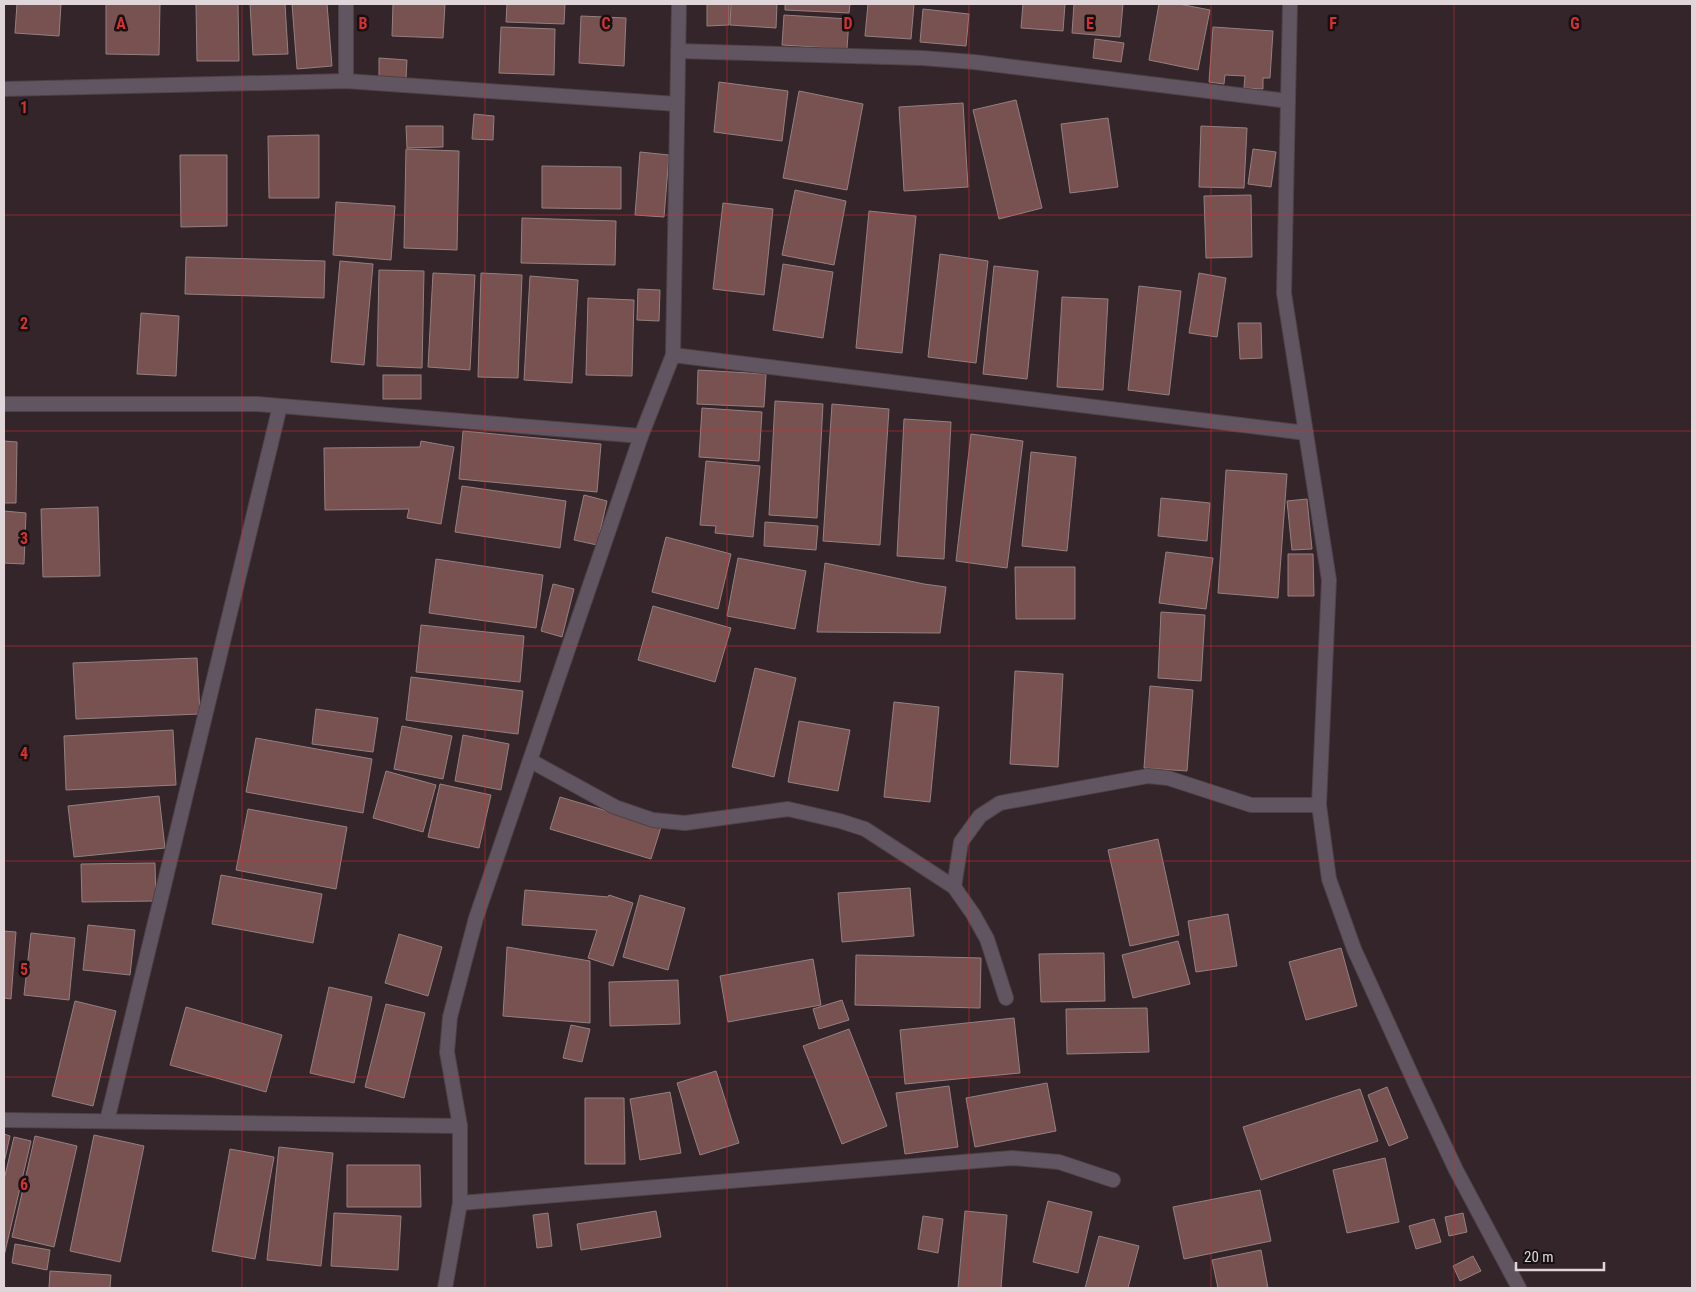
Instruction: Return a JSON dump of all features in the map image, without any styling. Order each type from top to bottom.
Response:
[{"type":"street","points":[[346,4],[346,81]]},
{"type":"street","points":[[445,1288],[460,1203],[460,1126],[447,1052],[450,1017],[476,918],[641,436],[673,355],[679,4]]},
{"type":"street","points":[[1290,4],[1284,293],[1329,580],[1319,805],[1329,879],[1354,949],[1456,1170],[1519,1288]]},
{"type":"street","points":[[678,51],[912,58],[966,62],[1288,101]]},
{"type":"street","points":[[4,89],[346,81],[678,104]]},
{"type":"street","points":[[673,355],[1306,433]]},
{"type":"street","points":[[4,404],[280,406],[641,436]]},
{"type":"street","points":[[107,1121],[280,406]]},
{"type":"street","points":[[531,761],[615,807],[653,820],[685,823],[788,809],[865,829],[954,887],[988,939],[1006,998]]},
{"type":"street","points":[[954,887],[961,842],[980,816],[1000,803],[1148,776],[1168,778],[1252,805],[1319,805]]},
{"type":"street","points":[[4,1120],[460,1126]]},
{"type":"street","points":[[460,1203],[1012,1158],[1059,1162],[1113,1180]]},
{"type":"building","points":[[17,4],[61,4],[59,36],[15,33]]},
{"type":"building","points":[[106,4],[160,4],[159,55],[106,54]]},
{"type":"building","points":[[196,4],[238,4],[239,61],[197,61]]},
{"type":"building","points":[[250,4],[285,4],[288,54],[253,55]]},
{"type":"building","points":[[292,4],[327,4],[332,66],[297,69]]},
{"type":"building","points":[[393,4],[445,4],[443,38],[392,36]]},
{"type":"building","points":[[507,4],[565,4],[564,24],[506,22]]},
{"type":"building","points":[[707,4],[729,4],[729,25],[707,26]]},
{"type":"building","points":[[731,4],[777,4],[776,28],[730,25]]},
{"type":"building","points":[[785,4],[850,4],[849,13],[785,10]]},
{"type":"building","points":[[868,4],[914,4],[911,39],[865,36]]},
{"type":"building","points":[[1023,4],[1065,4],[1063,31],[1021,28]]},
{"type":"building","points":[[1074,4],[1123,4],[1120,37],[1072,33]]},
{"type":"building","points":[[1159,4],[1179,4],[1210,10],[1198,70],[1149,60]]},
{"type":"building","points":[[923,9],[969,14],[966,46],[920,42]]},
{"type":"building","points":[[784,15],[849,19],[847,49],[782,45]]},
{"type":"building","points":[[581,16],[626,18],[624,66],[579,63]]},
{"type":"building","points":[[501,27],[555,29],[554,75],[499,73]]},
{"type":"building","points":[[1213,27],[1273,31],[1270,78],[1263,78],[1263,89],[1244,88],[1245,76],[1225,75],[1224,84],[1209,82]]},
{"type":"building","points":[[1095,39],[1124,43],[1121,62],[1093,58]]},
{"type":"building","points":[[379,58],[407,60],[406,79],[379,78]]},
{"type":"building","points":[[719,82],[788,91],[782,141],[714,132]]},
{"type":"building","points":[[799,91],[863,104],[847,190],[783,178]]},
{"type":"building","points":[[1016,100],[1042,208],[999,219],[973,110]]},
{"type":"building","points":[[963,103],[968,187],[904,191],[899,107]]},
{"type":"building","points":[[474,114],[494,116],[493,140],[472,139]]},
{"type":"building","points":[[1108,118],[1118,187],[1070,193],[1061,124]]},
{"type":"building","points":[[406,126],[443,126],[443,147],[407,148]]},
{"type":"building","points":[[1201,126],[1247,128],[1244,188],[1199,187]]},
{"type":"building","points":[[319,135],[319,198],[269,198],[268,136]]},
{"type":"building","points":[[406,149],[459,151],[457,250],[404,248]]},
{"type":"building","points":[[1253,149],[1276,152],[1271,187],[1248,184]]},
{"type":"building","points":[[640,152],[669,155],[664,217],[635,215]]},
{"type":"building","points":[[180,155],[227,155],[227,226],[181,227]]},
{"type":"building","points":[[542,166],[621,167],[621,209],[542,208]]},
{"type":"building","points":[[795,190],[846,201],[834,265],[782,255]]},
{"type":"building","points":[[1251,195],[1252,257],[1206,258],[1204,196]]},
{"type":"building","points":[[336,202],[395,206],[391,260],[333,255]]},
{"type":"building","points":[[723,203],[773,209],[764,295],[713,289]]},
{"type":"building","points":[[869,211],[916,216],[902,353],[856,348]]},
{"type":"building","points":[[522,218],[616,221],[615,265],[521,263]]},
{"type":"building","points":[[940,254],[988,261],[976,363],[928,357]]},
{"type":"building","points":[[186,257],[325,261],[324,298],[185,294]]},
{"type":"building","points":[[340,261],[373,264],[364,365],[331,362]]},
{"type":"building","points":[[783,264],[833,272],[823,338],[773,330]]},
{"type":"building","points":[[994,266],[1038,271],[1027,379],[983,374]]},
{"type":"building","points":[[379,270],[424,271],[422,368],[377,366]]},
{"type":"building","points":[[433,273],[475,275],[470,370],[428,367]]},
{"type":"building","points":[[481,273],[522,275],[518,378],[478,377]]},
{"type":"building","points":[[1199,273],[1226,278],[1217,337],[1189,333]]},
{"type":"building","points":[[530,276],[578,280],[572,383],[524,380]]},
{"type":"building","points":[[1139,286],[1181,291],[1169,395],[1128,390]]},
{"type":"building","points":[[638,289],[660,290],[659,321],[637,320]]},
{"type":"building","points":[[1062,297],[1108,299],[1103,390],[1057,387]]},
{"type":"building","points":[[588,298],[634,300],[632,376],[586,375]]},
{"type":"building","points":[[141,313],[179,316],[176,376],[137,374]]},
{"type":"building","points":[[1238,323],[1261,323],[1262,358],[1240,359]]},
{"type":"building","points":[[698,370],[766,374],[764,407],[697,404]]},
{"type":"building","points":[[383,375],[421,375],[421,399],[383,399]]},
{"type":"building","points":[[775,401],[823,404],[817,518],[769,515]]},
{"type":"building","points":[[832,404],[889,409],[880,545],[823,541]]},
{"type":"building","points":[[702,408],[762,412],[759,461],[699,457]]},
{"type":"building","points":[[904,419],[951,422],[944,559],[897,556]]},
{"type":"building","points":[[463,431],[601,444],[597,492],[459,479]]},
{"type":"building","points":[[971,434],[1023,441],[1007,568],[956,561]]},
{"type":"building","points":[[4,441],[17,442],[16,503],[4,503]]},
{"type":"building","points":[[421,441],[454,447],[441,524],[407,518],[409,509],[325,510],[324,448],[420,447]]},
{"type":"building","points":[[1031,452],[1076,457],[1067,551],[1022,546]]},
{"type":"building","points":[[706,461],[760,466],[753,537],[715,533],[716,526],[700,525]]},
{"type":"building","points":[[1226,470],[1287,474],[1278,598],[1218,593]]},
{"type":"building","points":[[462,486],[566,501],[560,548],[455,532]]},
{"type":"building","points":[[584,495],[607,501],[597,545],[574,540]]},
{"type":"building","points":[[1161,498],[1210,503],[1207,541],[1158,536]]},
{"type":"building","points":[[1307,499],[1312,549],[1292,550],[1287,501]]},
{"type":"building","points":[[98,507],[100,576],[43,577],[41,509]]},
{"type":"building","points":[[4,511],[26,513],[24,564],[4,563]]},
{"type":"building","points":[[765,522],[818,526],[816,550],[764,546]]},
{"type":"building","points":[[666,537],[731,554],[718,609],[652,592]]},
{"type":"building","points":[[1166,552],[1213,558],[1206,609],[1159,603]]},
{"type":"building","points":[[1288,554],[1313,554],[1314,596],[1288,596]]},
{"type":"building","points":[[738,558],[806,571],[795,629],[727,616]]},
{"type":"building","points":[[436,559],[543,575],[536,628],[429,613]]},
{"type":"building","points":[[825,563],[946,587],[940,633],[817,632]]},
{"type":"building","points":[[1015,567],[1075,567],[1075,619],[1016,619]]},
{"type":"building","points":[[553,584],[574,589],[562,637],[541,631]]},
{"type":"building","points":[[653,606],[731,628],[715,682],[638,660]]},
{"type":"building","points":[[1161,612],[1205,615],[1201,681],[1158,678]]},
{"type":"building","points":[[421,625],[524,636],[520,682],[416,672]]},
{"type":"building","points":[[197,658],[200,714],[76,719],[73,663]]},
{"type":"building","points":[[755,668],[796,678],[774,777],[732,767]]},
{"type":"building","points":[[1015,671],[1063,674],[1058,767],[1010,764]]},
{"type":"building","points":[[411,677],[523,691],[518,734],[406,720]]},
{"type":"building","points":[[1150,686],[1193,690],[1187,771],[1144,768]]},
{"type":"building","points":[[894,702],[939,707],[930,802],[884,797]]},
{"type":"building","points":[[316,709],[378,718],[373,752],[312,744]]},
{"type":"building","points":[[799,721],[850,730],[838,791],[788,782]]},
{"type":"building","points":[[402,726],[452,736],[443,779],[394,769]]},
{"type":"building","points":[[173,730],[176,785],[66,790],[64,736]]},
{"type":"building","points":[[463,735],[509,744],[501,790],[455,781]]},
{"type":"building","points":[[256,738],[372,759],[363,813],[246,792]]},
{"type":"building","points":[[386,771],[436,785],[423,832],[373,818]]},
{"type":"building","points":[[440,784],[491,795],[479,848],[428,837]]},
{"type":"building","points":[[159,796],[165,848],[74,857],[68,806]]},
{"type":"building","points":[[560,797],[661,827],[651,859],[550,829]]},
{"type":"building","points":[[248,809],[347,827],[336,889],[236,870]]},
{"type":"building","points":[[1158,839],[1179,935],[1130,946],[1108,850]]},
{"type":"building","points":[[155,863],[156,901],[82,902],[81,864]]},
{"type":"building","points":[[221,875],[322,894],[313,943],[212,924]]},
{"type":"building","points":[[910,888],[914,936],[842,942],[838,893]]},
{"type":"building","points":[[525,890],[608,897],[609,895],[633,903],[613,966],[588,958],[597,930],[522,925]]},
{"type":"building","points":[[640,895],[685,908],[668,970],[623,957]]},
{"type":"building","points":[[1228,914],[1237,966],[1196,972],[1188,921]]},
{"type":"building","points":[[88,925],[135,930],[130,975],[83,970]]},
{"type":"building","points":[[4,931],[16,932],[11,999],[4,998]]},
{"type":"building","points":[[31,933],[75,938],[69,1000],[24,995]]},
{"type":"building","points":[[399,934],[442,947],[428,996],[385,983]]},
{"type":"building","points":[[1178,941],[1190,984],[1133,998],[1122,955]]},
{"type":"building","points":[[507,947],[590,961],[590,1023],[503,1016]]},
{"type":"building","points":[[1341,948],[1357,1006],[1306,1020],[1289,962]]},
{"type":"building","points":[[1104,953],[1105,1001],[1041,1002],[1039,954]]},
{"type":"building","points":[[856,955],[981,958],[980,1008],[855,1005]]},
{"type":"building","points":[[813,959],[821,1005],[728,1022],[720,976]]},
{"type":"building","points":[[678,980],[680,1024],[610,1026],[609,982]]},
{"type":"building","points":[[329,987],[372,997],[354,1083],[310,1073]]},
{"type":"building","points":[[842,1000],[849,1020],[819,1029],[813,1009]]},
{"type":"building","points":[[75,1001],[116,1011],[93,1106],[52,1096]]},
{"type":"building","points":[[386,1004],[425,1013],[404,1098],[365,1087]]},
{"type":"building","points":[[186,1007],[282,1035],[266,1092],[170,1065]]},
{"type":"building","points":[[1147,1008],[1149,1052],[1067,1054],[1066,1009]]},
{"type":"building","points":[[1014,1018],[1020,1073],[905,1084],[900,1030]]},
{"type":"building","points":[[571,1025],[590,1029],[582,1062],[563,1058]]},
{"type":"building","points":[[849,1029],[887,1126],[842,1144],[803,1046]]},
{"type":"building","points":[[716,1071],[739,1143],[700,1155],[677,1083]]},
{"type":"building","points":[[1047,1083],[1056,1131],[975,1147],[966,1098]]},
{"type":"building","points":[[949,1086],[958,1147],[905,1154],[896,1093]]},
{"type":"building","points":[[1387,1087],[1408,1138],[1389,1146],[1368,1095]]},
{"type":"building","points":[[1360,1089],[1378,1141],[1261,1180],[1243,1127]]},
{"type":"building","points":[[670,1092],[681,1153],[640,1160],[630,1099]]},
{"type":"building","points":[[585,1098],[624,1098],[625,1164],[585,1164]]},
{"type":"building","points":[[4,1134],[10,1136],[4,1163]]},
{"type":"building","points":[[94,1135],[144,1146],[120,1262],[70,1251]]},
{"type":"building","points":[[35,1136],[77,1146],[54,1247],[12,1237]]},
{"type":"building","points":[[14,1137],[31,1141],[4,1256],[4,1180]]},
{"type":"building","points":[[279,1147],[333,1153],[321,1266],[267,1260]]},
{"type":"building","points":[[230,1149],[274,1157],[255,1259],[212,1251]]},
{"type":"building","points":[[1385,1158],[1399,1222],[1347,1233],[1333,1170]]},
{"type":"building","points":[[347,1165],[420,1165],[421,1207],[347,1207]]},
{"type":"building","points":[[1260,1190],[1271,1241],[1184,1259],[1173,1207]]},
{"type":"building","points":[[1048,1201],[1092,1212],[1078,1273],[1033,1262]]},
{"type":"building","points":[[656,1211],[661,1237],[581,1250],[577,1224]]},
{"type":"building","points":[[965,1211],[1007,1215],[1001,1288],[958,1288]]},
{"type":"building","points":[[334,1213],[401,1216],[398,1270],[331,1266]]},
{"type":"building","points":[[548,1213],[552,1246],[537,1248],[533,1215]]},
{"type":"building","points":[[1463,1213],[1467,1232],[1449,1236],[1445,1217]]},
{"type":"building","points":[[923,1216],[943,1219],[938,1253],[918,1249]]},
{"type":"building","points":[[1434,1219],[1441,1242],[1416,1249],[1409,1226]]},
{"type":"building","points":[[1099,1236],[1139,1246],[1128,1288],[1085,1288]]},
{"type":"building","points":[[15,1244],[50,1250],[47,1270],[12,1263]]},
{"type":"building","points":[[1261,1250],[1268,1288],[1218,1288],[1212,1260]]},
{"type":"building","points":[[1473,1256],[1481,1271],[1460,1281],[1453,1266]]},
{"type":"building","points":[[50,1271],[111,1275],[110,1288],[49,1288]]}]
